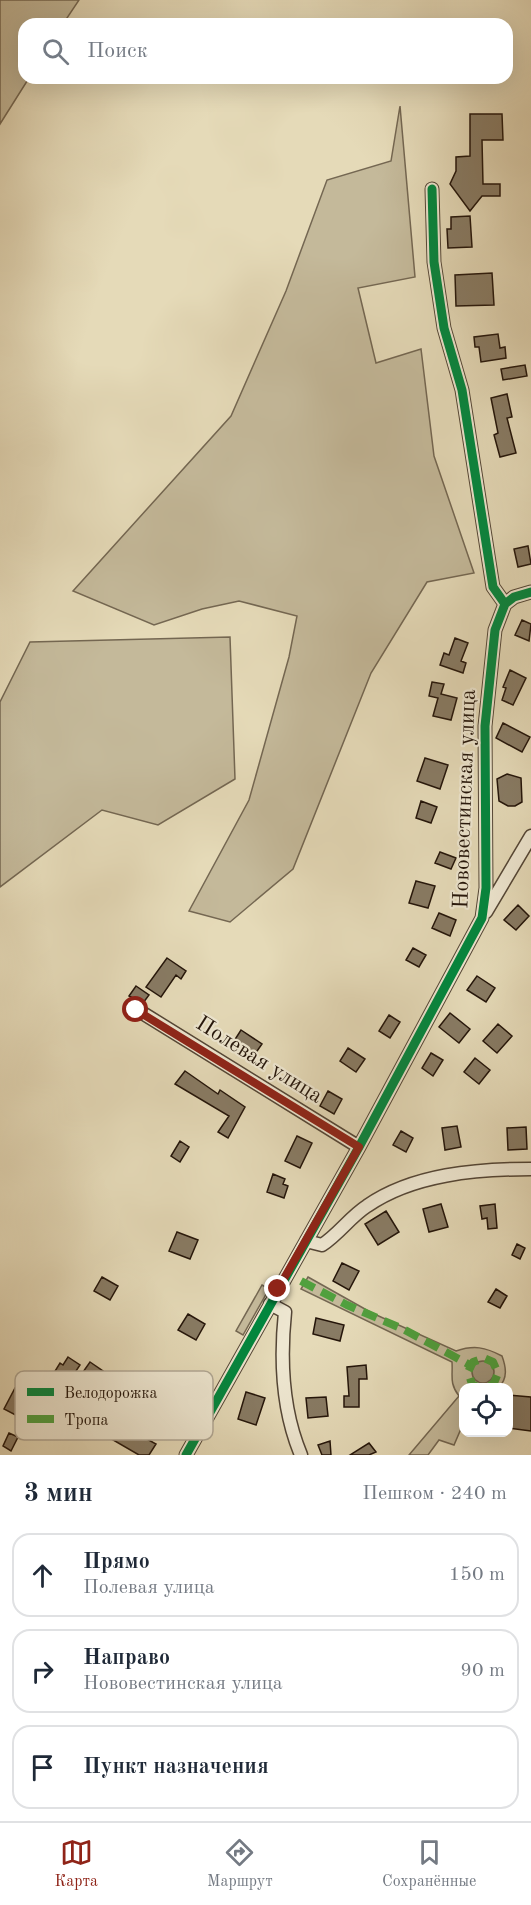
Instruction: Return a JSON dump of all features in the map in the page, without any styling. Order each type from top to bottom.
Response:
[{"type":"street","points":[[432,189],[434,262],[444,328],[462,390],[493,587],[505,604],[514,597],[531,592]]},
{"type":"street","name":"Нововестинская улица","points":[[213,1406],[359,1147],[482,918],[486,888],[485,726],[495,630],[505,604]]},
{"type":"street","points":[[482,918],[531,836]]},
{"type":"street","name":"Полевая улица","points":[[136,1010],[359,1147]]},
{"type":"street","points":[[306,1240],[322,1245],[366,1206],[387,1194],[413,1184],[474,1172],[531,1169]]},
{"type":"street","points":[[270,1304],[285,1312],[281,1345],[283,1383],[301,1455]]},
{"type":"street","name":"Нововестинская улица","points":[[186,1455],[194,1440]]},
{"type":"shaded area","points":[[0,0],[79,0],[67,18],[18,18],[18,84],[25,84],[0,124]]},
{"type":"shaded area","points":[[400,106],[415,277],[358,288],[376,363],[421,349],[434,456],[474,573],[427,582],[371,673],[293,869],[230,922],[189,911],[249,800],[289,657],[297,616],[239,601],[202,609],[154,625],[73,591],[231,416],[286,291],[327,180],[391,161]]},
{"type":"shaded area","points":[[230,637],[235,779],[158,825],[102,810],[0,887],[0,702],[30,642]]},
{"type":"shaded area","points":[[308,1277],[372,1313],[456,1351],[479,1348],[502,1356],[504,1380],[502,1383],[459,1383],[459,1396],[453,1383],[452,1362],[301,1289]]},
{"type":"shaded area","points":[[262,1285],[269,1289],[243,1335],[236,1331]]},
{"type":"shaded area","points":[[479,1362],[487,1362],[493,1368],[493,1376],[487,1382],[479,1382],[473,1376],[473,1368]]},
{"type":"shaded area","points":[[459,1396],[459,1433],[454,1445],[439,1440],[428,1455],[409,1455]]},
{"type":"building","points":[[470,114],[502,114],[503,140],[482,140],[483,184],[500,184],[500,196],[482,196],[470,211],[450,184],[456,171],[456,157],[470,156]]},
{"type":"building","points":[[470,216],[472,247],[448,248],[447,229],[451,229],[451,217]]},
{"type":"building","points":[[492,273],[494,305],[456,306],[455,275]]},
{"type":"building","points":[[498,334],[500,348],[505,347],[506,358],[481,362],[479,347],[475,347],[474,337]]},
{"type":"building","points":[[525,365],[527,376],[503,380],[501,369]]},
{"type":"building","points":[[507,394],[512,417],[507,418],[516,453],[500,457],[494,435],[498,433],[491,398]]},
{"type":"building","points":[[528,546],[531,564],[518,567],[514,549]]},
{"type":"building","points":[[522,620],[531,624],[529,641],[515,635]]},
{"type":"building","points":[[455,638],[468,643],[461,661],[466,663],[463,673],[440,665],[444,653],[449,655]]},
{"type":"building","points":[[510,670],[526,678],[513,705],[502,700],[506,688],[503,687]]},
{"type":"building","points":[[432,682],[444,684],[441,694],[457,698],[451,720],[433,716],[438,698],[429,696]]},
{"type":"building","points":[[503,723],[530,737],[522,752],[496,738]]},
{"type":"building","points":[[425,758],[448,765],[440,789],[417,781]]},
{"type":"building","points":[[507,774],[521,778],[522,802],[515,806],[508,806],[499,801],[497,779]]},
{"type":"building","points":[[421,801],[437,807],[431,823],[416,818]]},
{"type":"building","points":[[440,852],[456,858],[451,869],[435,863]]},
{"type":"building","points":[[416,881],[435,886],[428,908],[409,903]]},
{"type":"building","points":[[518,905],[529,916],[516,930],[504,920]]},
{"type":"building","points":[[439,913],[456,920],[450,936],[432,928]]},
{"type":"building","points":[[413,948],[426,955],[419,967],[406,960]]},
{"type":"building","points":[[167,958],[186,971],[181,979],[176,975],[161,997],[146,987]]},
{"type":"building","points":[[477,976],[495,988],[486,1002],[467,990]]},
{"type":"building","points":[[136,986],[149,995],[143,1003],[129,996]]},
{"type":"building","points":[[450,1013],[470,1029],[459,1043],[439,1027]]},
{"type":"building","points":[[389,1015],[400,1022],[390,1038],[379,1031]]},
{"type":"building","points":[[498,1024],[512,1036],[497,1053],[483,1041]]},
{"type":"building","points":[[241,1030],[262,1044],[255,1054],[234,1041]]},
{"type":"building","points":[[348,1048],[365,1059],[356,1072],[340,1061]]},
{"type":"building","points":[[431,1053],[443,1060],[433,1076],[422,1068]]},
{"type":"building","points":[[475,1058],[490,1070],[479,1084],[464,1072]]},
{"type":"building","points":[[185,1071],[218,1094],[220,1090],[245,1107],[228,1138],[218,1132],[229,1116],[175,1084]]},
{"type":"building","points":[[328,1091],[342,1099],[334,1114],[320,1106]]},
{"type":"building","points":[[457,1126],[461,1147],[445,1150],[442,1128]]},
{"type":"building","points":[[526,1127],[527,1149],[508,1150],[507,1128]]},
{"type":"building","points":[[401,1131],[413,1138],[406,1152],[393,1145]]},
{"type":"building","points":[[297,1136],[312,1143],[300,1168],[285,1161]]},
{"type":"building","points":[[180,1141],[189,1147],[180,1162],[171,1156]]},
{"type":"building","points":[[273,1174],[285,1179],[283,1184],[288,1186],[284,1198],[267,1192]]},
{"type":"building","points":[[441,1204],[448,1227],[429,1232],[423,1209]]},
{"type":"building","points":[[495,1204],[497,1228],[488,1229],[487,1218],[482,1219],[480,1206]]},
{"type":"building","points":[[386,1211],[399,1232],[378,1245],[365,1224]]},
{"type":"building","points":[[177,1232],[198,1240],[190,1259],[169,1251]]},
{"type":"building","points":[[517,1244],[525,1248],[520,1259],[512,1255]]},
{"type":"building","points":[[342,1263],[359,1271],[349,1290],[333,1281]]},
{"type":"building","points":[[102,1277],[118,1286],[110,1300],[94,1291]]},
{"type":"building","points":[[496,1289],[507,1296],[500,1308],[488,1302]]},
{"type":"building","points":[[188,1314],[205,1324],[196,1340],[178,1330]]},
{"type":"building","points":[[316,1318],[344,1325],[340,1341],[313,1334]]},
{"type":"building","points":[[68,1357],[80,1365],[76,1371],[55,1371],[60,1363],[63,1365]]},
{"type":"building","points":[[90,1362],[103,1371],[84,1371]]},
{"type":"building","points":[[366,1365],[367,1379],[359,1379],[359,1407],[344,1407],[344,1396],[349,1396],[347,1367]]},
{"type":"building","points":[[15,1388],[15,1415],[4,1409]]},
{"type":"building","points":[[246,1392],[265,1398],[256,1425],[238,1419]]},
{"type":"building","points":[[513,1395],[531,1397],[531,1431],[513,1429]]},
{"type":"building","points":[[326,1397],[328,1416],[308,1418],[306,1398]]},
{"type":"building","points":[[9,1433],[15,1436],[16,1440],[11,1451],[3,1446]]},
{"type":"building","points":[[113,1440],[149,1440],[156,1444],[149,1455],[139,1455]]},
{"type":"building","points":[[330,1441],[331,1455],[322,1455],[318,1445]]},
{"type":"building","points":[[369,1443],[376,1452],[369,1455],[350,1455]]},
{"type":"marked path","points":[[301,1281],[347,1305],[403,1329],[470,1365]]},
{"type":"marked path","points":[[472,1383],[468,1372],[473,1362],[484,1358],[493,1362],[498,1373],[494,1383]]},
{"type":"cycle path","points":[[432,189],[434,262],[444,328],[462,390],[493,587],[505,604]]},
{"type":"cycle path","points":[[213,1407],[359,1147],[482,918],[486,888],[485,726],[495,630],[505,604],[514,597],[531,592]]},
{"type":"cycle path","points":[[186,1455],[194,1440]]},
{"type":"route","points":[[136,1010],[359,1147],[278,1289]]}]
